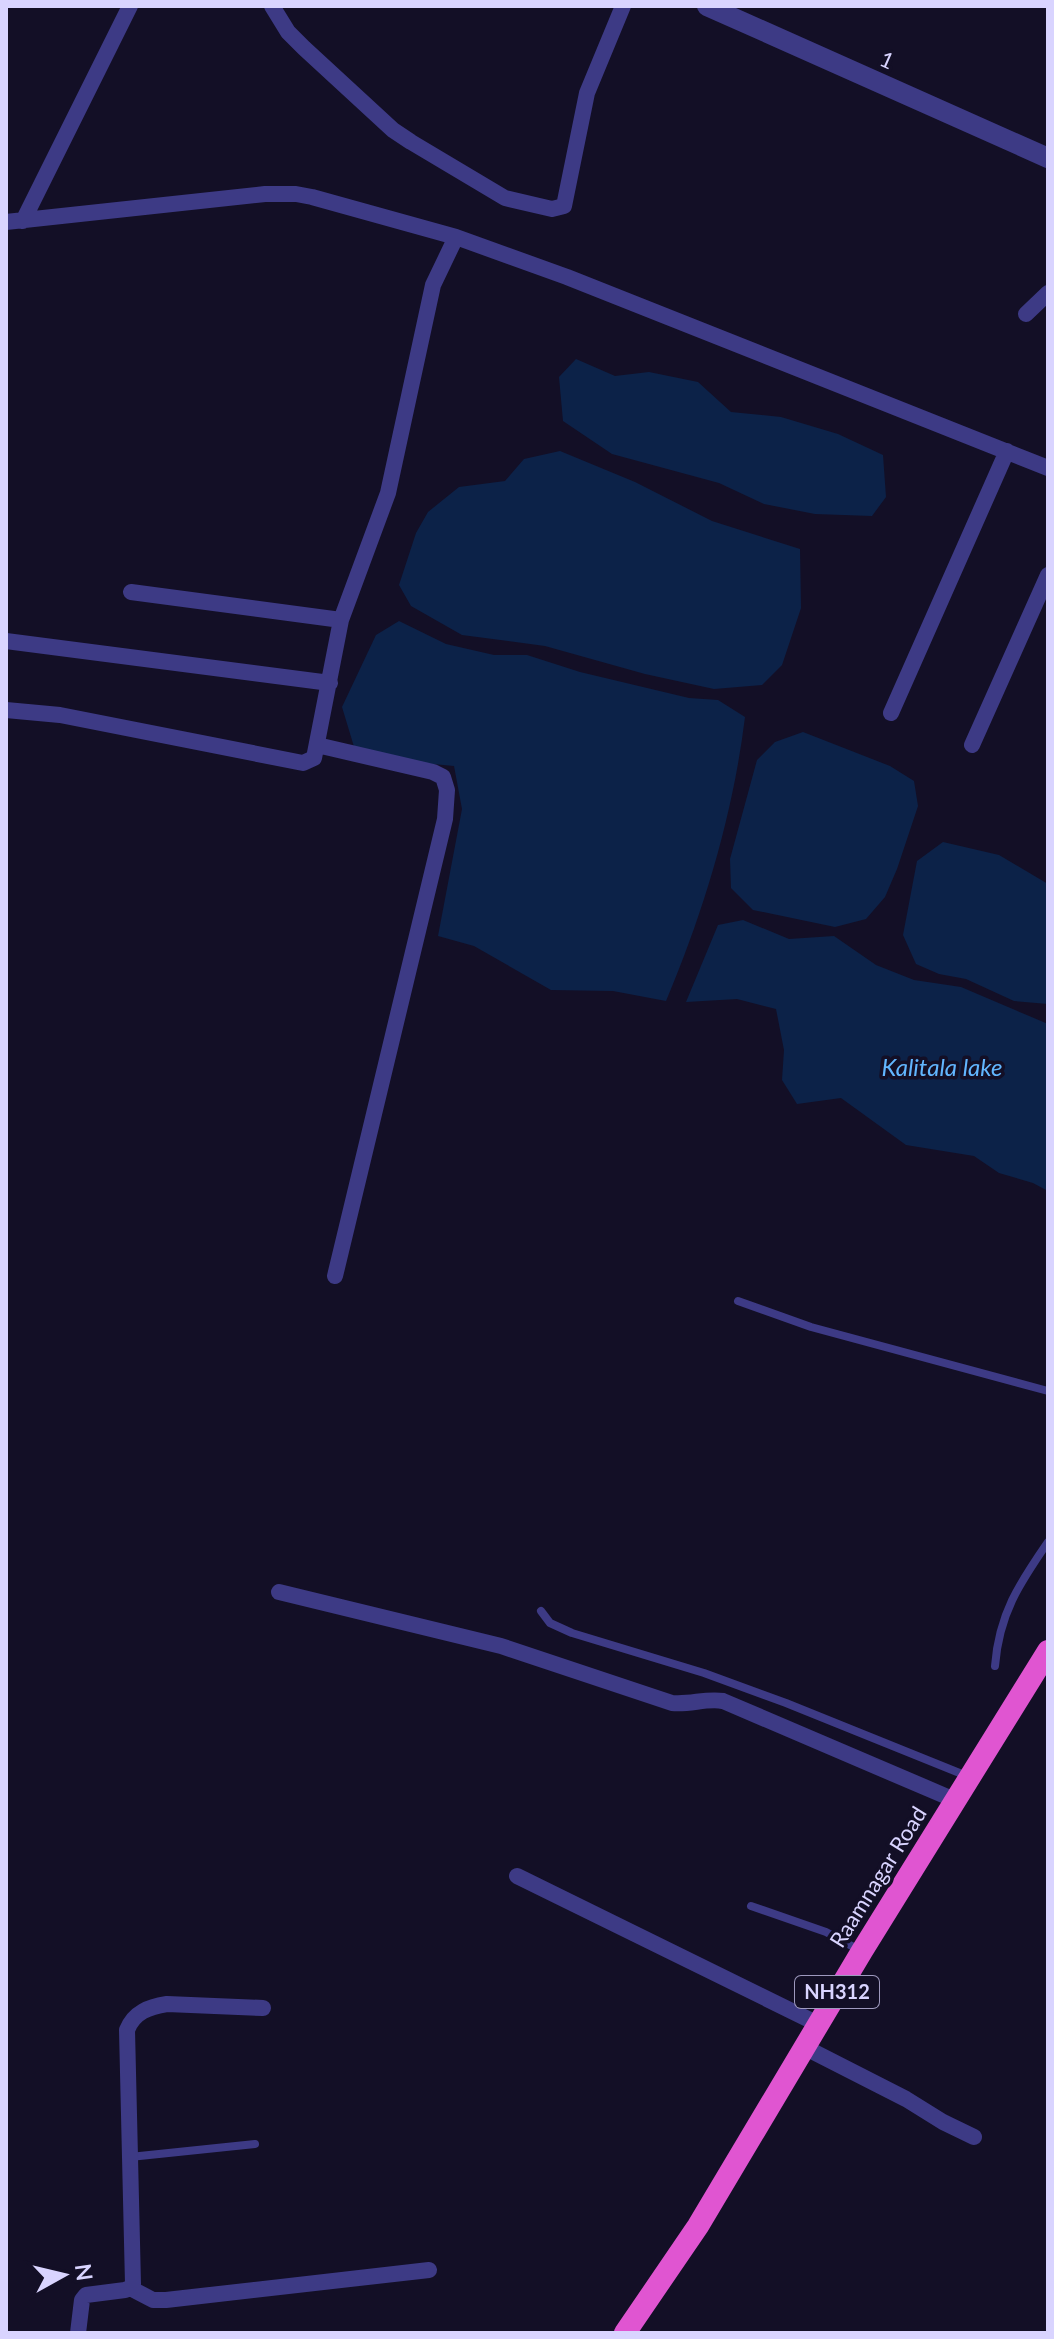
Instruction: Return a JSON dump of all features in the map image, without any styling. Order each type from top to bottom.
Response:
[{"type":"highway","name":"Raamnagar Road","points":[[625,2333],[698,2226],[862,1951],[1048,1651]]},
{"type":"street","points":[[12,221],[130,6]]},
{"type":"street","points":[[272,6],[288,32],[393,130],[505,198],[552,209],[564,206],[587,93],[623,6]]},
{"type":"street","name":"1","points":[[707,6],[1048,158]]},
{"type":"street","points":[[12,221],[283,193],[312,197],[456,237],[567,277],[1048,468]]},
{"type":"street","points":[[6,710],[60,715],[303,763],[314,758],[341,620],[388,493],[433,285],[456,237]]},
{"type":"street","points":[[1026,314],[1048,293]]},
{"type":"street","points":[[891,713],[1007,451]]},
{"type":"street","points":[[972,745],[1048,575]]},
{"type":"street","points":[[131,592],[341,620]]},
{"type":"street","points":[[6,641],[330,683]]},
{"type":"street","points":[[317,745],[433,772],[443,777],[447,790],[445,819],[335,1276]]},
{"type":"street","points":[[279,1592],[501,1646],[672,1703],[688,1705],[723,1701],[957,1801]]},
{"type":"street","points":[[517,1876],[818,2024]]},
{"type":"street","points":[[130,2288],[133,2284],[127,2030],[130,2023],[139,2013],[152,2006],[167,2004],[263,2008]]},
{"type":"street","points":[[804,2047],[974,2137]]},
{"type":"street","points":[[78,2333],[82,2300],[86,2295],[130,2288],[153,2300],[166,2300],[429,2270]]},
{"type":"lane","points":[[738,1301],[811,1327],[1048,1391]]},
{"type":"lane","points":[[995,1666],[1003,1616],[1020,1582],[1048,1542]]},
{"type":"lane","points":[[541,1611],[550,1623],[572,1633],[704,1673],[972,1777]]},
{"type":"lane","points":[[751,1906],[826,1932],[862,1951]]},
{"type":"lane","points":[[130,2157],[255,2144]]},
{"type":"water","points":[[576,359],[615,376],[649,372],[698,382],[731,412],[781,417],[838,434],[883,455],[886,497],[872,516],[815,514],[764,504],[719,483],[612,454],[563,421],[559,377]]},
{"type":"water","points":[[560,451],[635,482],[712,521],[800,549],[801,608],[782,665],[762,685],[714,689],[645,674],[545,646],[462,635],[411,606],[399,585],[416,533],[428,512],[459,487],[505,481],[524,459]]},
{"type":"water","points":[[399,621],[446,644],[494,655],[527,655],[580,672],[689,698],[718,700],[745,717],[733,790],[715,862],[693,932],[666,1001],[613,991],[551,990],[474,946],[438,936],[462,809],[454,766],[401,761],[355,750],[342,707],[376,635]]},
{"type":"water","points":[[803,732],[890,766],[914,781],[918,806],[885,897],[866,919],[835,927],[753,910],[731,888],[730,859],[757,760],[775,742]]},
{"type":"water","points":[[943,842],[999,855],[1048,884],[1048,1004],[1014,1001],[966,979],[939,974],[916,964],[903,935],[917,861]]},
{"type":"water","name":"Kalitala lake","points":[[743,920],[789,939],[834,936],[876,965],[914,980],[961,987],[1048,1024],[1048,1191],[999,1173],[974,1156],[906,1145],[841,1098],[797,1104],[782,1080],[784,1050],[776,1009],[737,999],[686,1002],[718,925]]}]
